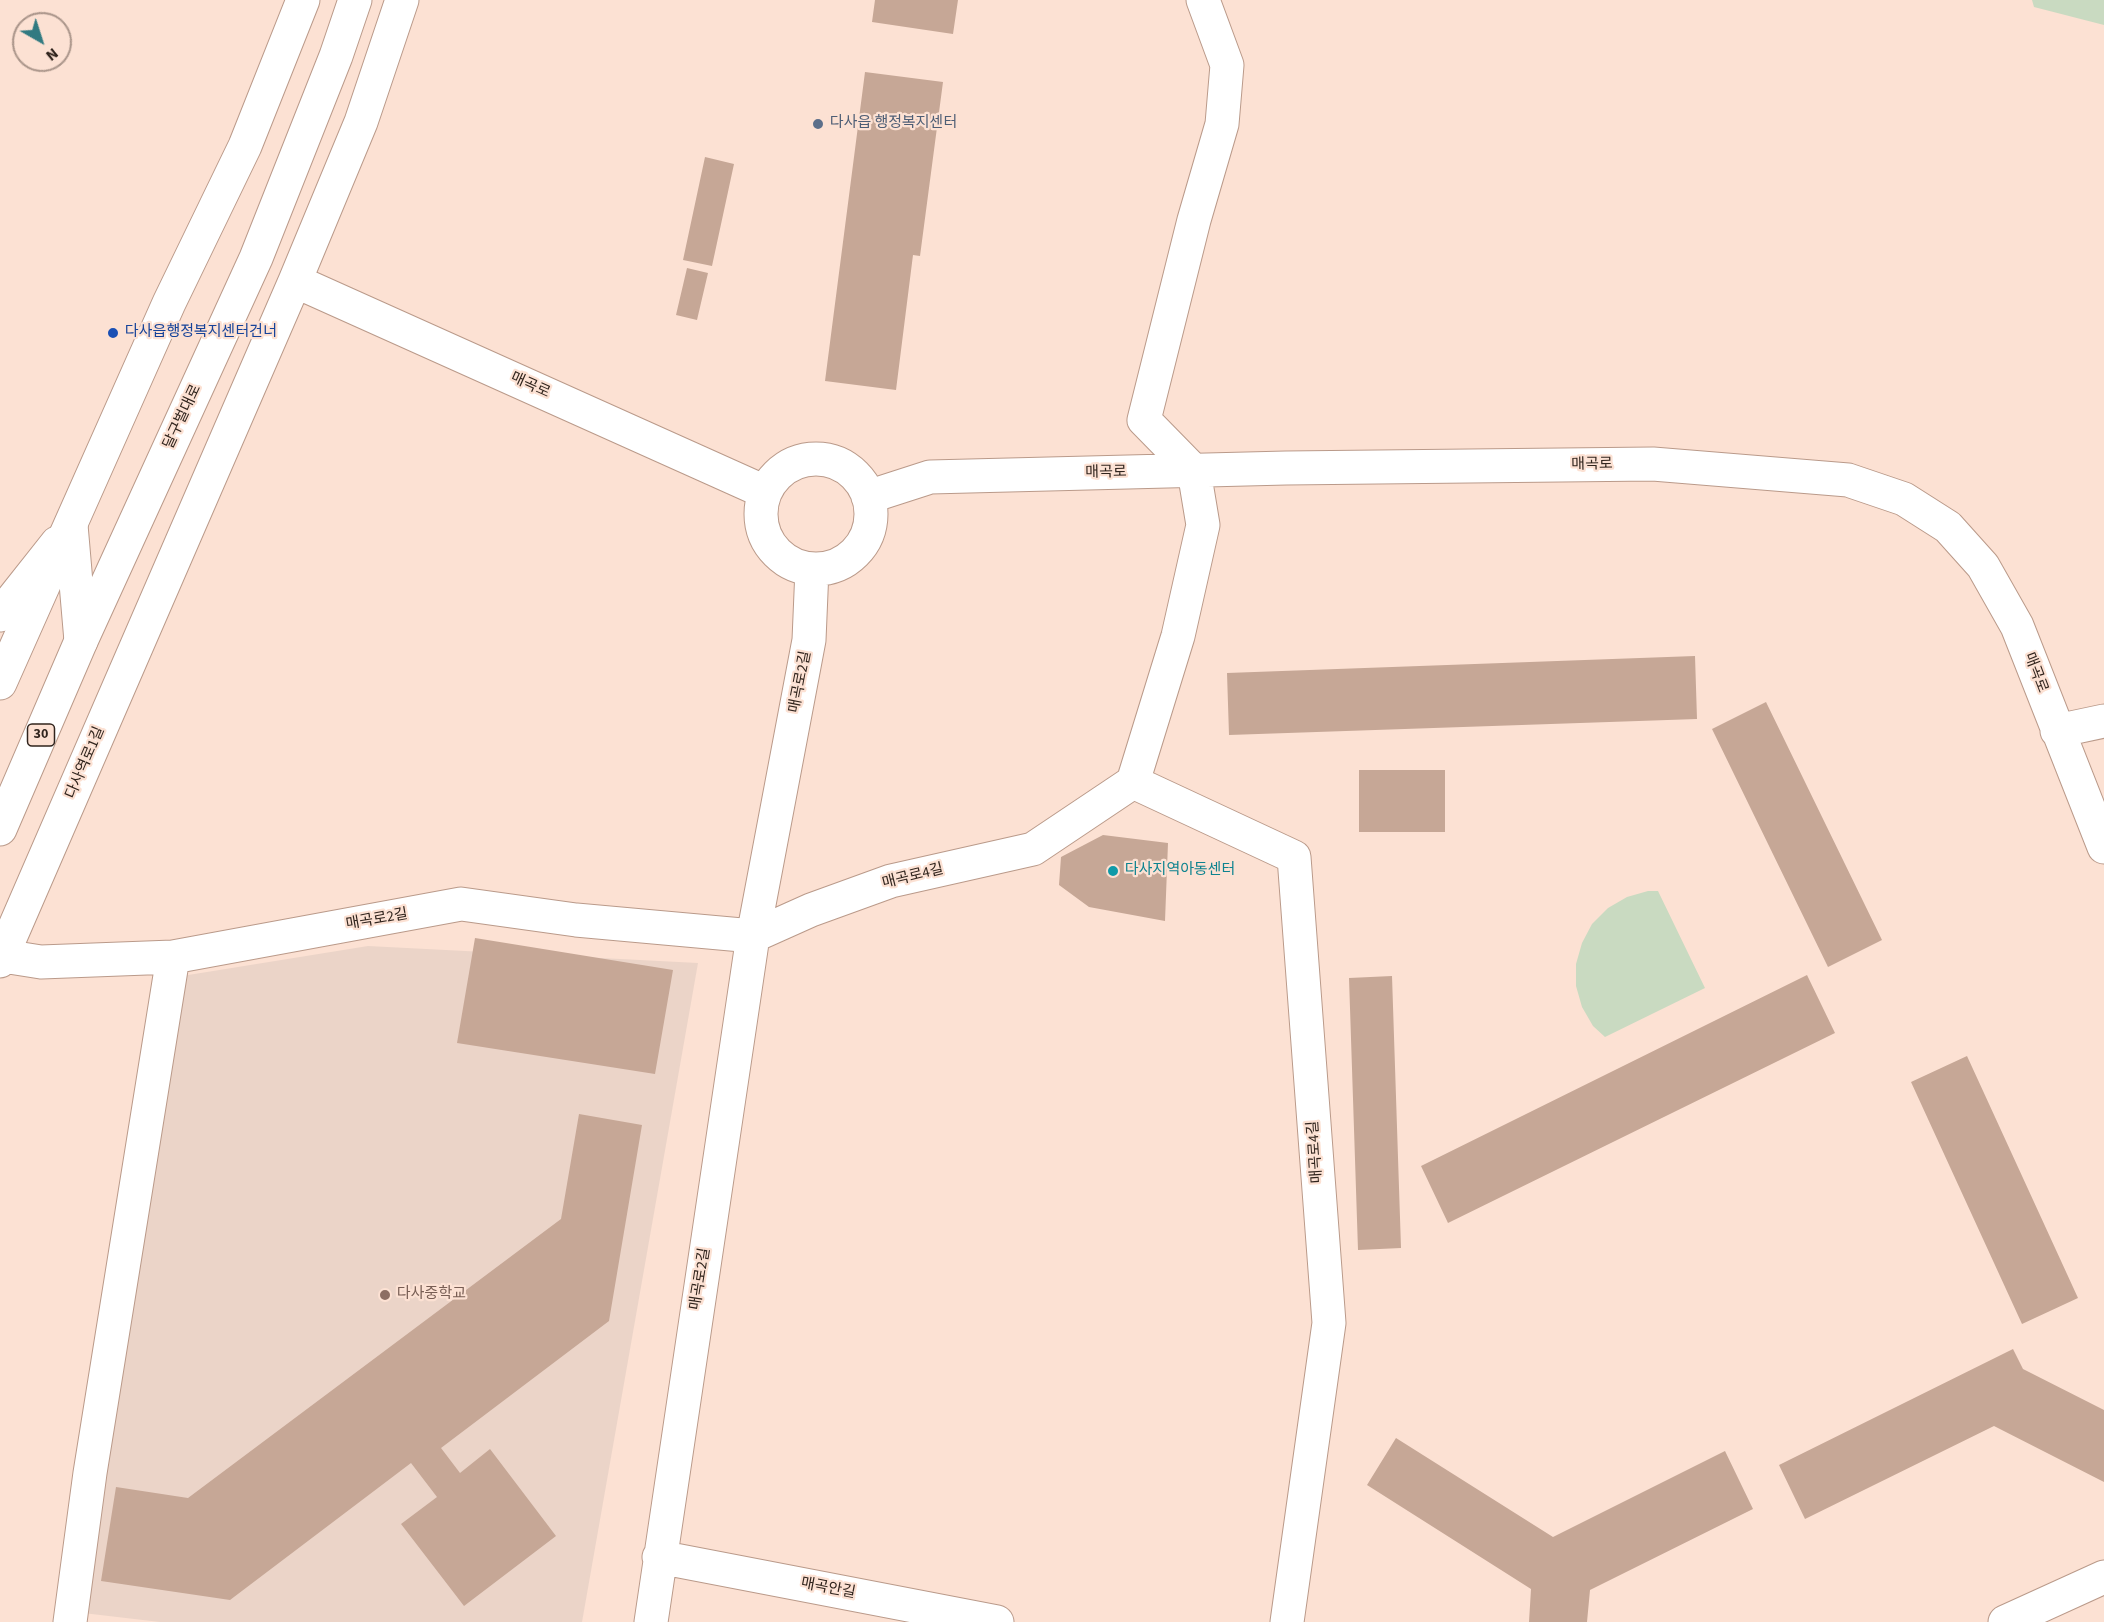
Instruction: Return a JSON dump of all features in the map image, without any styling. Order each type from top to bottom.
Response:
[{"type":"street","points":[[0,683],[169,303],[245,146],[303,0]]},
{"type":"street","name":"달구벌대로","points":[[0,829],[81,641],[256,258],[336,56],[355,0]]},
{"type":"street","name":"다사역로1길","points":[[1,958],[295,281],[361,122],[402,0]]},
{"type":"street","points":[[1133,783],[1178,636],[1203,525],[1194,471],[1144,420],[1194,220],[1221,124],[1227,64],[1203,0]]},
{"type":"street","name":"매곡로","points":[[295,281],[765,492]]},
{"type":"street","points":[[809,459],[828,460],[846,467],[859,480],[868,497],[871,516],[867,534],[858,549],[845,560],[829,567],[812,569],[795,564],[781,556],[769,543],[762,528],[761,511],[765,492],[776,476],[791,465],[809,459]]},
{"type":"street","name":"매곡로","points":[[868,497],[930,477],[1286,468],[1653,464],[1848,480],[1913,504],[1948,527],[1983,566],[2017,626],[2104,847]]},
{"type":"street","points":[[0,615],[71,525]]},
{"type":"street","points":[[71,525],[81,641]]},
{"type":"street","name":"매곡로2길","points":[[651,1622],[753,936],[809,640],[812,569]]},
{"type":"street","points":[[2057,731],[2104,721]]},
{"type":"street","name":"매곡로4길","points":[[753,936],[811,910],[891,881],[1033,849],[1133,783],[1294,857],[1329,1323],[1287,1622]]},
{"type":"street","name":"매곡로2길","points":[[1,958],[41,962],[173,957],[461,904],[576,920],[753,936]]},
{"type":"street","points":[[70,1622],[90,1473],[173,957]]},
{"type":"street","name":"매곡안길","points":[[659,1557],[998,1622]]},
{"type":"street","points":[[2005,1622],[2104,1577]]},
{"type":"shaded area","name":"다사중학교","points":[[368,946],[698,963],[582,1622],[160,1622],[83,1613],[176,977]]},
{"type":"green space","points":[[2032,0],[2104,0],[2104,25],[2034,7]]},
{"type":"green space","points":[[1648,891],[1658,891],[1705,988],[1605,1037],[1593,1026],[1582,1007],[1576,986],[1576,964],[1582,943],[1592,924],[1608,908],[1627,897]]},
{"type":"building","points":[[875,0],[958,0],[953,34],[872,22]]},
{"type":"building","points":[[865,72],[943,82],[920,256],[913,255],[896,390],[825,381]]},
{"type":"building","points":[[705,157],[734,164],[712,266],[683,260]]},
{"type":"building","points":[[687,268],[708,273],[697,320],[676,315]]},
{"type":"building","points":[[1695,656],[1697,719],[1229,735],[1227,673]]},
{"type":"building","points":[[1766,702],[1882,940],[1828,967],[1712,729]]},
{"type":"building","points":[[1359,770],[1445,770],[1445,832],[1359,832]]},
{"type":"building","name":"다사지역아동센터","points":[[1103,835],[1168,843],[1165,921],[1089,907],[1059,885],[1061,857]]},
{"type":"building","points":[[475,938],[673,970],[655,1074],[457,1043]]},
{"type":"building","points":[[1807,975],[1835,1033],[1448,1223],[1421,1166]]},
{"type":"building","points":[[1392,976],[1401,1248],[1358,1250],[1349,978]]},
{"type":"building","points":[[1967,1056],[2078,1298],[2022,1324],[1911,1082]]},
{"type":"building","points":[[579,1114],[642,1125],[609,1321],[441,1448],[460,1473],[490,1449],[556,1536],[464,1606],[401,1524],[437,1497],[411,1463],[230,1600],[101,1581],[116,1487],[188,1498],[561,1219]]},
{"type":"building","points":[[2013,1349],[2023,1369],[2104,1410],[2104,1482],[1994,1426],[1805,1519],[1779,1465]]},
{"type":"building","points":[[1396,1438],[1553,1537],[1725,1451],[1753,1509],[1590,1590],[1587,1622],[1529,1622],[1531,1589],[1367,1485]]},
{"type":"place","name":"다사읍 행정복지센터","points":[[818,124]]},
{"type":"place","name":"다사읍행정복지센터건너","points":[[113,333]]},
{"type":"place","name":"다사지역아동센터","points":[[1113,871]]},
{"type":"place","name":"다사중학교","points":[[385,1295]]}]
